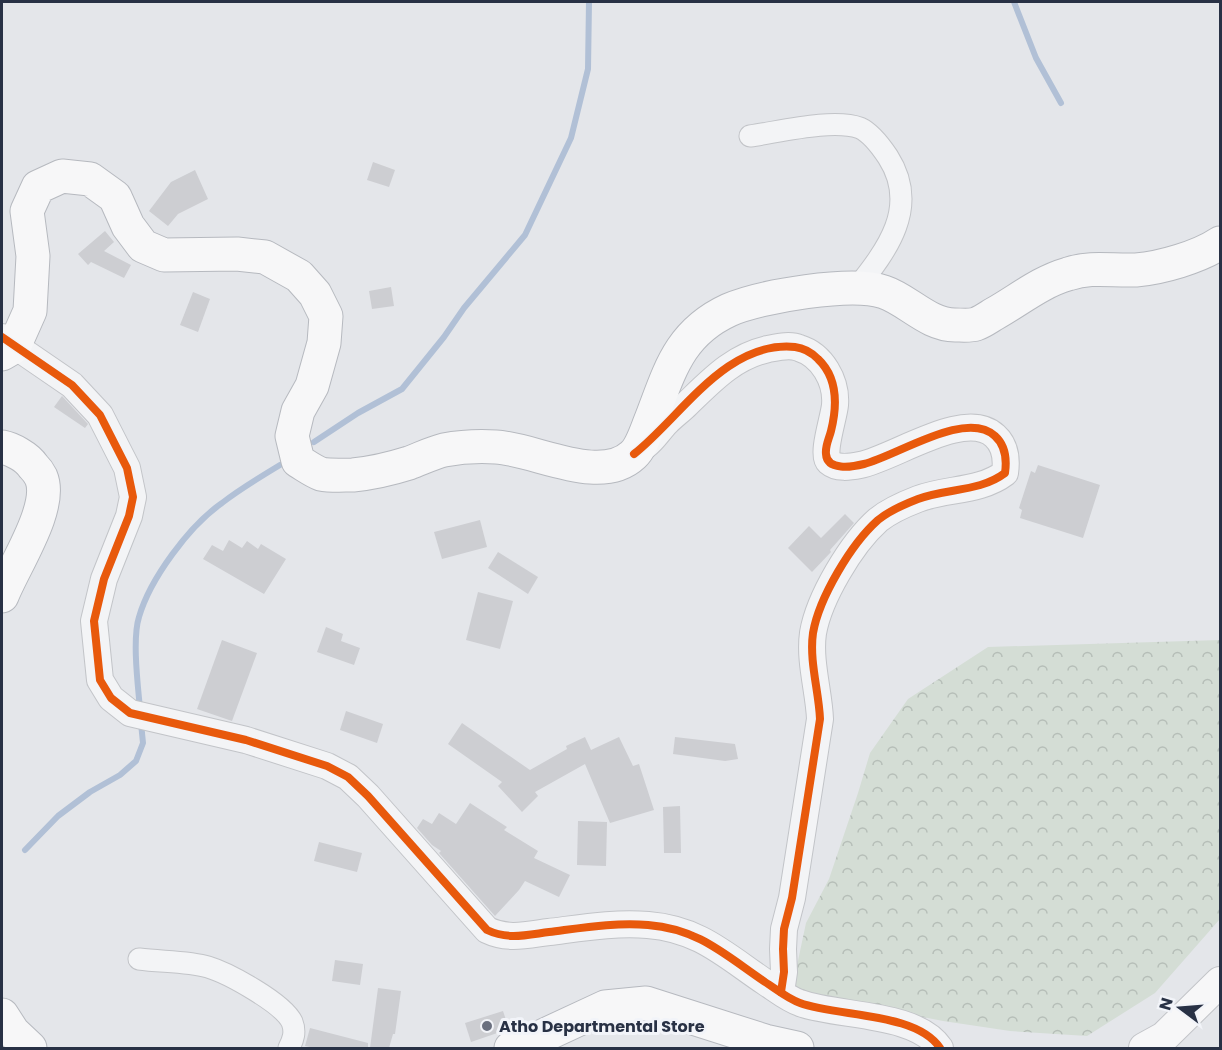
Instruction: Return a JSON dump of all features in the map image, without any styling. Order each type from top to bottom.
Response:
[{"type":"highway","points":[[6,346],[30,311],[33,256],[27,211],[38,187],[62,176],[90,179],[115,196],[128,226],[143,246],[164,255],[237,254],[265,257],[299,276],[315,294],[326,316],[324,343],[312,386],[298,411],[292,436],[298,461],[320,473],[339,476],[375,473],[443,451],[470,447],[508,448],[570,464],[596,467],[615,465],[634,454],[646,433],[668,374],[684,343],[705,324],[729,310],[801,291],[856,289],[882,291],[908,304],[930,319],[951,325],[976,324],[1040,285],[1066,274],[1091,268],[1137,270],[1172,263],[1221,243]]},
{"type":"highway","points":[[2,447],[29,460],[42,479],[42,505],[34,531],[10,575],[2,596]]},
{"type":"highway","points":[[511,1048],[534,1040],[605,1007],[646,1003],[765,1041],[797,1048]]},
{"type":"highway","points":[[2,1015],[12,1032],[30,1048]]},
{"type":"main road","points":[[1144,1048],[1164,1037],[1221,982]]},
{"type":"street","points":[[750,136],[837,124],[861,129],[882,147],[895,168],[902,195],[898,223],[882,257],[856,289]]},
{"type":"street","points":[[6,346],[72,385],[100,415],[127,468],[132,483],[133,497],[129,516],[104,579],[94,621],[100,680],[111,698],[130,714],[246,740],[327,766],[348,777],[376,804],[487,930],[498,935],[513,937],[604,927],[648,925],[685,931],[710,943],[799,1003],[895,1022],[926,1035],[940,1048]]},
{"type":"street","points":[[634,454],[652,440],[714,376],[752,352],[779,346],[797,347],[812,353],[823,364],[831,380],[836,403],[826,447],[829,462],[848,467],[864,464],[953,429],[974,426],[990,431],[1001,441],[1007,459],[1005,473],[993,482],[920,498],[879,519],[865,534],[835,576],[820,608],[813,634],[813,653],[820,719],[792,898],[784,929],[782,992]]},
{"type":"street","points":[[140,959],[207,966],[238,979],[284,1011],[292,1023],[294,1036],[289,1048]]},
{"type":"green space","points":[[1220,640],[1220,919],[1155,993],[1087,1036],[1010,1031],[943,1021],[792,989],[806,923],[829,879],[870,753],[908,699],[988,647]]},
{"type":"building","points":[[373,162],[395,170],[389,187],[367,180]]},
{"type":"building","points":[[195,170],[208,199],[178,214],[168,226],[149,211],[171,182]]},
{"type":"building","points":[[105,231],[114,242],[104,251],[131,265],[124,278],[91,262],[88,265],[78,254]]},
{"type":"building","points":[[391,287],[394,306],[372,309],[369,291]]},
{"type":"building","points":[[193,292],[210,299],[198,332],[180,325]]},
{"type":"building","points":[[62,396],[88,424],[85,428],[54,407]]},
{"type":"building","points":[[1038,465],[1100,485],[1083,538],[1020,518],[1022,510],[1019,508],[1031,471],[1035,473]]},
{"type":"building","points":[[845,514],[854,523],[812,572],[788,548],[809,526],[821,538]]},
{"type":"building","points":[[480,520],[487,547],[442,559],[434,532]]},
{"type":"building","points":[[229,540],[242,548],[247,541],[258,549],[261,544],[286,559],[264,594],[203,559],[212,545],[223,551]]},
{"type":"building","points":[[498,552],[538,577],[528,594],[488,568]]},
{"type":"building","points":[[478,592],[513,601],[500,649],[466,640]]},
{"type":"building","points":[[326,627],[343,634],[341,641],[360,648],[354,665],[317,652]]},
{"type":"building","points":[[222,640],[257,653],[232,721],[197,709]]},
{"type":"building","points":[[346,711],[383,724],[377,743],[340,730]]},
{"type":"building","points":[[462,723],[530,770],[567,749],[566,746],[585,737],[591,750],[619,737],[633,766],[639,764],[654,810],[610,823],[585,764],[535,792],[538,796],[522,812],[498,786],[502,782],[448,744]]},
{"type":"building","points":[[675,737],[735,744],[738,759],[725,761],[673,754]]},
{"type":"building","points":[[470,803],[507,827],[504,830],[538,851],[534,858],[570,875],[559,897],[525,881],[495,916],[439,853],[441,851],[432,845],[417,828],[423,819],[432,824],[439,813],[456,824]]},
{"type":"building","points":[[680,806],[681,853],[664,853],[663,807]]},
{"type":"building","points":[[578,821],[607,822],[606,866],[577,865]]},
{"type":"building","points":[[319,842],[362,853],[357,872],[314,861]]},
{"type":"building","points":[[335,960],[363,964],[360,985],[332,981]]},
{"type":"building","points":[[378,988],[401,991],[395,1034],[393,1034],[389,1048],[370,1048]]},
{"type":"building","name":"Atho Departmental Store","points":[[503,1011],[509,1029],[471,1042],[465,1023]]},
{"type":"building","points":[[310,1028],[368,1043],[368,1048],[305,1046]]},
{"type":"waterway","points":[[314,442],[358,413],[402,389],[464,308],[525,235],[571,138],[588,69],[589,2]]},
{"type":"waterway","points":[[1014,2],[1036,58],[1061,103]]},
{"type":"waterway","points":[[140,709],[136,663],[137,626],[144,602],[161,570],[184,539],[209,513],[280,465]]},
{"type":"waterway","points":[[25,850],[58,816],[90,792],[120,775],[136,761],[143,743],[141,723]]},
{"type":"cycle path","points":[[2,337],[72,385],[100,415],[127,468],[133,497],[129,516],[104,579],[94,621],[100,680],[111,698],[130,713],[246,740],[327,766],[348,777],[368,796],[487,930],[502,935],[517,936],[611,925],[636,924],[666,927],[711,945],[782,994],[796,1001],[895,1022],[929,1036],[940,1048]]},
{"type":"cycle path","points":[[634,454],[706,384],[726,368],[747,356],[770,348],[795,347],[808,351],[818,359],[825,367],[832,384],[835,403],[826,451],[827,459],[831,463],[841,467],[864,464],[931,437],[967,428],[982,429],[995,436],[1005,453],[1005,473],[995,479],[974,487],[918,499],[878,520],[847,557],[822,604],[816,619],[812,644],[820,719],[792,898],[784,929],[784,972],[781,992]]},
{"type":"place","name":"Atho Departmental Store","points":[[487,1026]]}]
